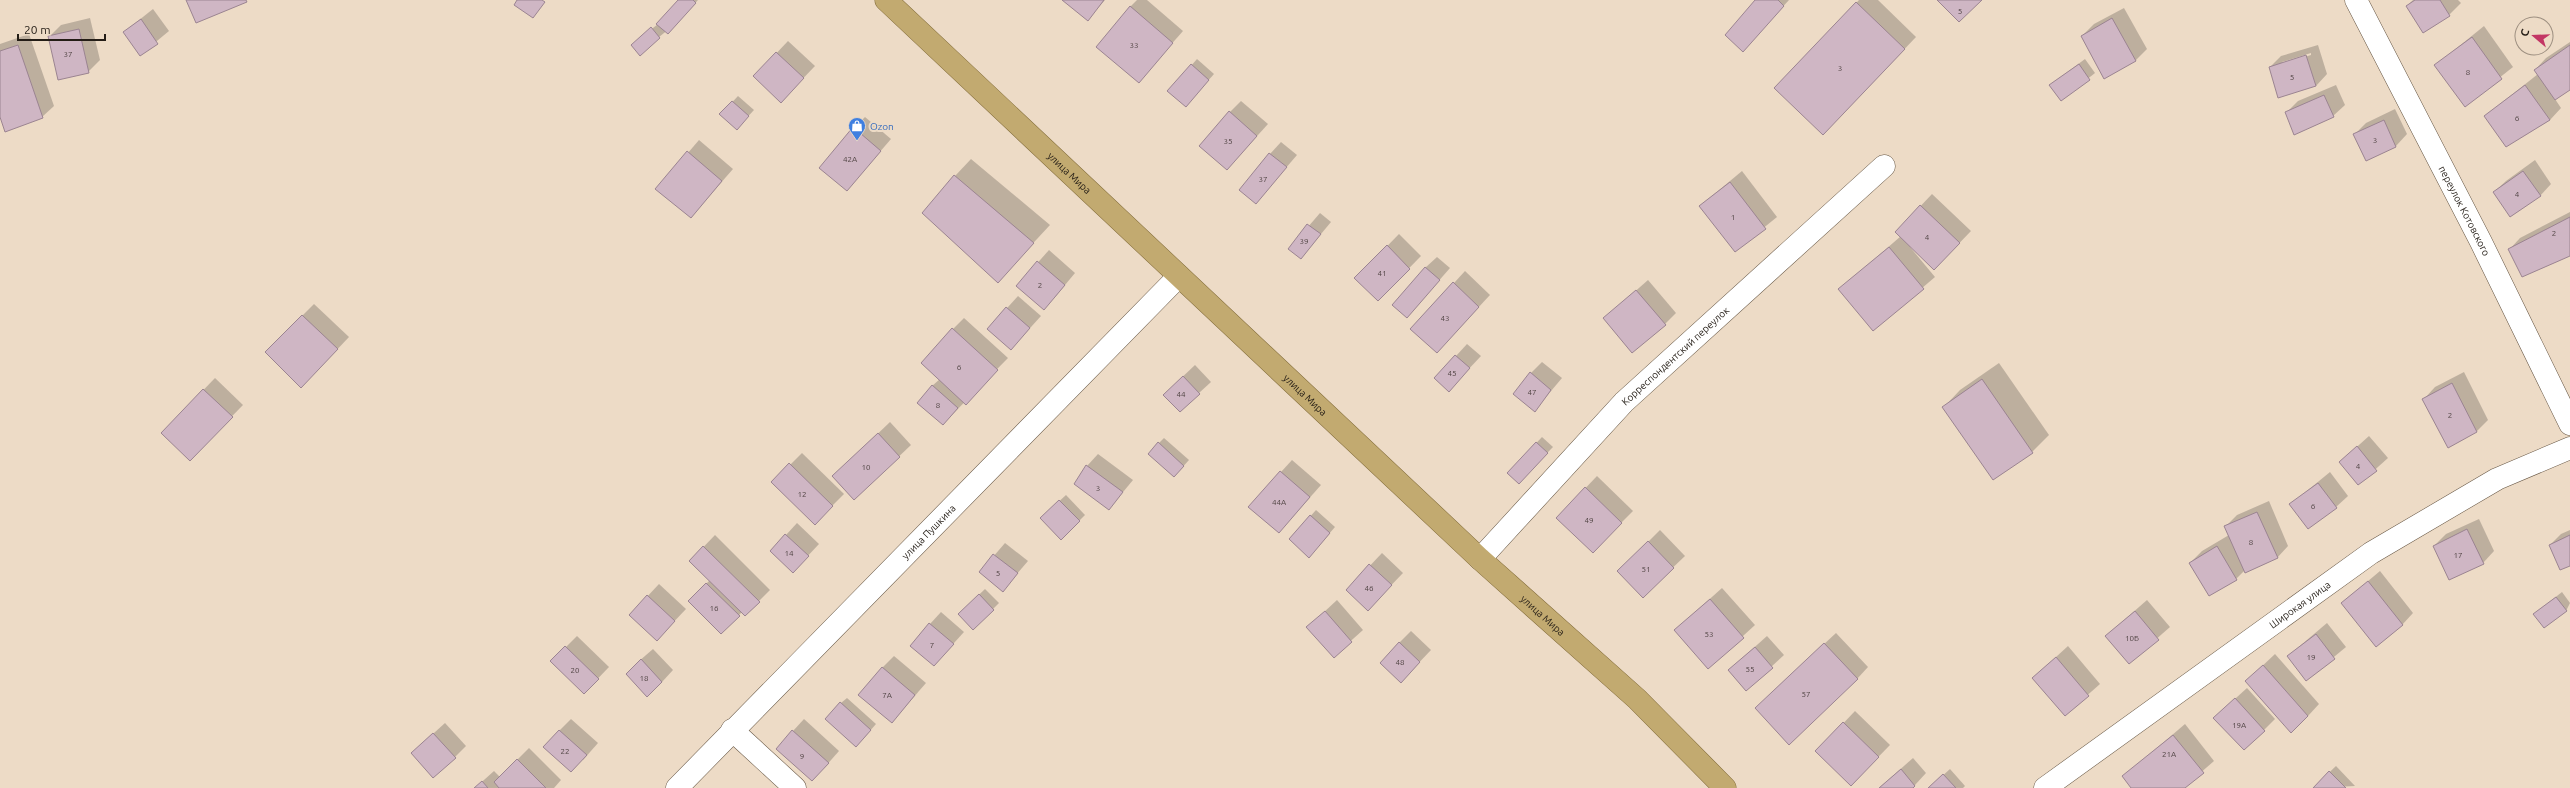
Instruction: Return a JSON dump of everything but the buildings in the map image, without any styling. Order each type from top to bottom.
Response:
[{"type":"highway","name":"улица Мира","points":[[886,0],[1480,559],[1637,699],[1725,788]]},
{"type":"street","name":"переулок Котовского","points":[[2356,0],[2481,242],[2570,424]]},
{"type":"street","name":"Корреспондентский переулок","points":[[1480,559],[1624,402],[1884,166]]},
{"type":"street","name":"улица Пушкина","points":[[677,788],[732,730],[1179,276]]},
{"type":"street","name":"Широкая улица","points":[[2045,788],[2371,553],[2497,479],[2570,448]]},
{"type":"street","points":[[732,730],[795,788]]},
{"type":"place","name":"Ozon","points":[[857,141]]}]
